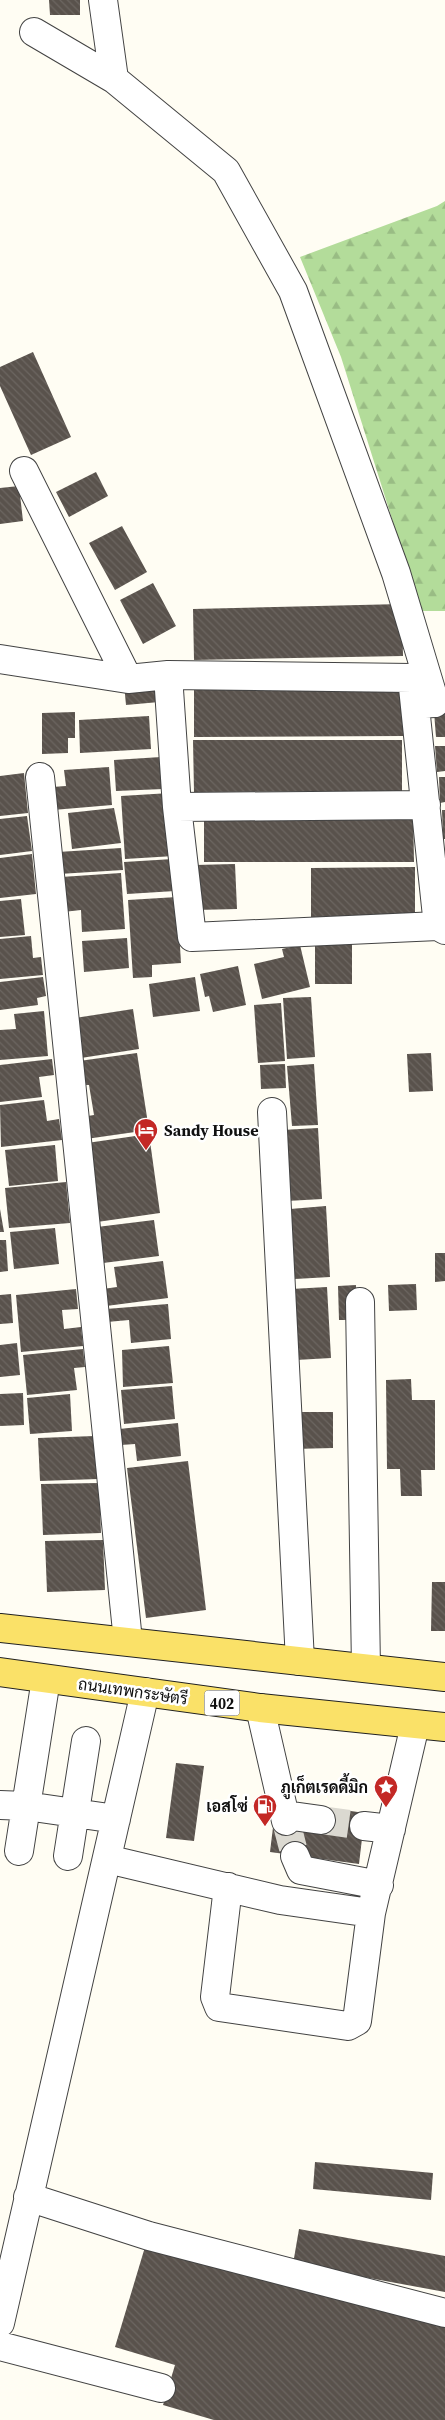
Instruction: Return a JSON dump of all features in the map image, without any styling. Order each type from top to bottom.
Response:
[{"type":"main road","points":[[0,1628],[445,1677]]},
{"type":"main road","name":"ถนนเทพกระษัตรี","points":[[0,1672],[260,1708],[445,1727]]},
{"type":"street","points":[[103,0],[114,79]]},
{"type":"street","points":[[34,32],[114,79],[226,171],[293,291],[396,572],[435,703],[415,704]]},
{"type":"street","points":[[24,470],[128,679]]},
{"type":"street","points":[[0,660],[128,679],[168,675],[412,678],[442,928],[192,937],[177,807],[168,675]]},
{"type":"street","points":[[40,777],[128,1641]]},
{"type":"street","points":[[177,807],[426,805]]},
{"type":"street","points":[[272,1112],[300,1660]]},
{"type":"street","points":[[360,1302],[366,1668]]},
{"type":"street","points":[[18,1851],[13,1805],[46,1679]]},
{"type":"street","points":[[0,2323],[144,1692]]},
{"type":"street","points":[[260,1708],[286,1818],[321,1820]]},
{"type":"street","points":[[228,1887],[215,1997],[219,2006],[348,2026],[357,2021],[371,1913],[415,1725]]},
{"type":"street","points":[[68,1856],[86,1741]]},
{"type":"street","points":[[13,1805],[116,1819]]},
{"type":"street","points":[[364,1826],[391,1830]]},
{"type":"street","points":[[295,1856],[301,1870],[379,1885]]},
{"type":"street","points":[[107,1859],[280,1900],[371,1913]]},
{"type":"street","points":[[28,2197],[149,2236],[445,2313]]},
{"type":"street","points":[[0,2346],[161,2388]]},
{"type":"green space","points":[[445,201],[445,611],[421,611],[341,357],[300,257],[437,206]]},
{"type":"building","points":[[49,0],[80,0],[80,15],[50,15]]},
{"type":"building","points":[[33,352],[71,437],[31,455],[0,386],[0,367]]},
{"type":"building","points":[[96,472],[108,496],[69,517],[56,492]]},
{"type":"building","points":[[19,486],[23,521],[0,524],[0,488]]},
{"type":"building","points":[[122,526],[147,572],[115,590],[89,543]]},
{"type":"building","points":[[153,583],[176,626],[143,644],[120,600]]},
{"type":"building","points":[[402,604],[403,656],[194,660],[193,609]]},
{"type":"building","points":[[157,681],[159,702],[126,705],[124,684]]},
{"type":"building","points":[[194,685],[403,685],[403,736],[194,737]]},
{"type":"building","points":[[445,711],[445,737],[436,737],[434,712]]},
{"type":"building","points":[[75,712],[75,738],[68,738],[68,753],[42,754],[42,713]]},
{"type":"building","points":[[149,716],[151,749],[80,753],[79,720]]},
{"type":"building","points":[[193,740],[402,740],[402,791],[194,792]]},
{"type":"building","points":[[435,746],[445,746],[445,771],[437,772]]},
{"type":"building","points":[[161,757],[163,789],[116,791],[114,760]]},
{"type":"building","points":[[109,767],[112,805],[53,810],[52,787],[66,786],[64,770]]},
{"type":"building","points":[[24,773],[28,813],[0,816],[0,776]]},
{"type":"building","points":[[439,777],[445,777],[445,802],[440,803]]},
{"type":"building","points":[[170,793],[174,856],[125,859],[121,796]]},
{"type":"building","points":[[114,808],[121,843],[72,849],[68,813]]},
{"type":"building","points":[[413,810],[414,862],[204,862],[204,811]]},
{"type":"building","points":[[442,810],[445,810],[445,839],[443,839]]},
{"type":"building","points":[[27,816],[32,851],[0,855],[0,819]]},
{"type":"building","points":[[121,848],[123,870],[59,874],[58,852]]},
{"type":"building","points":[[32,854],[36,894],[0,898],[0,858]]},
{"type":"building","points":[[173,859],[175,891],[127,894],[124,862]]},
{"type":"building","points":[[235,864],[237,909],[196,910],[195,865]]},
{"type":"building","points":[[415,867],[415,916],[311,917],[311,868]]},
{"type":"building","points":[[121,873],[125,929],[82,932],[81,910],[63,912],[61,877]]},
{"type":"building","points":[[177,897],[181,963],[152,965],[152,977],[133,978],[128,900]]},
{"type":"building","points":[[21,899],[25,935],[0,937],[0,901]]},
{"type":"building","points":[[31,936],[33,958],[41,957],[43,975],[0,979],[0,939]]},
{"type":"building","points":[[127,938],[129,968],[84,972],[82,941]]},
{"type":"building","points":[[315,941],[352,941],[352,984],[315,984]]},
{"type":"building","points":[[300,945],[310,987],[262,999],[254,964],[284,957],[282,949]]},
{"type":"building","points":[[238,966],[246,1005],[213,1012],[209,996],[205,997],[200,974]]},
{"type":"building","points":[[43,977],[46,996],[37,998],[38,1005],[0,1010],[0,982]]},
{"type":"building","points":[[195,977],[200,1011],[153,1017],[149,984]]},
{"type":"building","points":[[311,997],[315,1057],[287,1059],[283,998]]},
{"type":"building","points":[[281,1003],[285,1061],[258,1063],[254,1005]]},
{"type":"building","points":[[133,1009],[139,1049],[81,1058],[75,1018]]},
{"type":"building","points":[[44,1011],[48,1056],[0,1060],[0,1030],[16,1029],[14,1014]]},
{"type":"building","points":[[137,1053],[149,1130],[86,1139],[82,1117],[94,1115],[89,1085],[82,1085],[79,1061]]},
{"type":"building","points":[[431,1053],[433,1091],[409,1092],[407,1054]]},
{"type":"building","points":[[52,1059],[54,1075],[39,1077],[42,1097],[0,1102],[0,1065]]},
{"type":"building","points":[[285,1064],[286,1088],[261,1089],[260,1065]]},
{"type":"building","points":[[314,1064],[318,1125],[292,1126],[287,1066]]},
{"type":"building","points":[[44,1100],[47,1121],[59,1119],[62,1140],[1,1147],[0,1105]]},
{"type":"building","points":[[318,1128],[322,1199],[287,1201],[282,1130]]},
{"type":"building","points":[[149,1134],[160,1213],[97,1222],[87,1143]]},
{"type":"building","points":[[55,1145],[58,1181],[9,1186],[5,1150]]},
{"type":"building","points":[[66,1182],[70,1223],[9,1228],[5,1188]]},
{"type":"building","points":[[326,1206],[330,1277],[295,1279],[290,1209]]},
{"type":"building","points":[[0,1209],[4,1232],[0,1232]]},
{"type":"building","points":[[154,1220],[159,1256],[103,1263],[97,1227]]},
{"type":"building","points":[[55,1228],[59,1264],[14,1269],[10,1232]]},
{"type":"building","points":[[0,1240],[6,1240],[8,1271],[0,1272]]},
{"type":"building","points":[[435,1253],[445,1253],[445,1281],[435,1282]]},
{"type":"building","points":[[163,1261],[168,1298],[106,1306],[103,1289],[117,1287],[114,1267]]},
{"type":"building","points":[[416,1284],[417,1310],[389,1311],[388,1285]]},
{"type":"building","points":[[356,1285],[357,1320],[339,1320],[338,1286]]},
{"type":"building","points":[[327,1287],[331,1358],[296,1360],[291,1289]]},
{"type":"building","points":[[76,1289],[78,1309],[62,1310],[64,1329],[81,1327],[83,1346],[21,1352],[16,1295]]},
{"type":"building","points":[[11,1294],[13,1323],[0,1324],[0,1295]]},
{"type":"building","points":[[168,1304],[171,1339],[131,1343],[129,1320],[107,1322],[106,1309]]},
{"type":"building","points":[[17,1343],[20,1375],[0,1377],[0,1345]]},
{"type":"building","points":[[169,1346],[173,1383],[123,1387],[122,1350]]},
{"type":"building","points":[[83,1349],[85,1367],[74,1368],[77,1390],[27,1395],[23,1355]]},
{"type":"building","points":[[411,1379],[412,1400],[435,1400],[435,1470],[421,1470],[422,1496],[401,1496],[400,1469],[387,1469],[386,1380]]},
{"type":"building","points":[[172,1386],[175,1419],[124,1424],[121,1390]]},
{"type":"building","points":[[23,1393],[24,1425],[0,1426],[0,1394]]},
{"type":"building","points":[[70,1394],[72,1431],[30,1434],[27,1398]]},
{"type":"building","points":[[292,1412],[333,1412],[333,1448],[293,1449]]},
{"type":"building","points":[[178,1423],[181,1456],[137,1461],[135,1444],[121,1445],[119,1429]]},
{"type":"building","points":[[95,1436],[98,1479],[40,1481],[38,1438]]},
{"type":"building","points":[[188,1461],[206,1610],[146,1618],[127,1468]]},
{"type":"building","points":[[99,1483],[101,1533],[43,1535],[41,1484]]},
{"type":"building","points":[[103,1540],[105,1590],[47,1592],[45,1541]]},
{"type":"building","points":[[432,1582],[445,1582],[445,1631],[431,1631]]},
{"type":"building","points":[[176,1763],[204,1766],[194,1841],[166,1838]]},
{"type":"building","points":[[322,1807],[365,1813],[359,1864],[270,1852],[274,1819]]},
{"type":"building","points":[[315,2162],[433,2173],[431,2200],[313,2189]]},
{"type":"building","points":[[299,2229],[445,2256],[445,2292],[293,2264]]},
{"type":"building","points":[[148,2237],[445,2326],[445,2420],[214,2420],[163,2405],[175,2365],[115,2347]]},
{"type":"tunnel","points":[[321,1820],[364,1826]]},
{"type":"tunnel","points":[[286,1821],[295,1856]]},
{"type":"place","name":"Sandy House","points":[[146,1151]]},
{"type":"place","name":"ภูเก็ตเรดดี้มิก","points":[[386,1808]]},
{"type":"place","name":"เอสโซ่","points":[[265,1827]]}]
